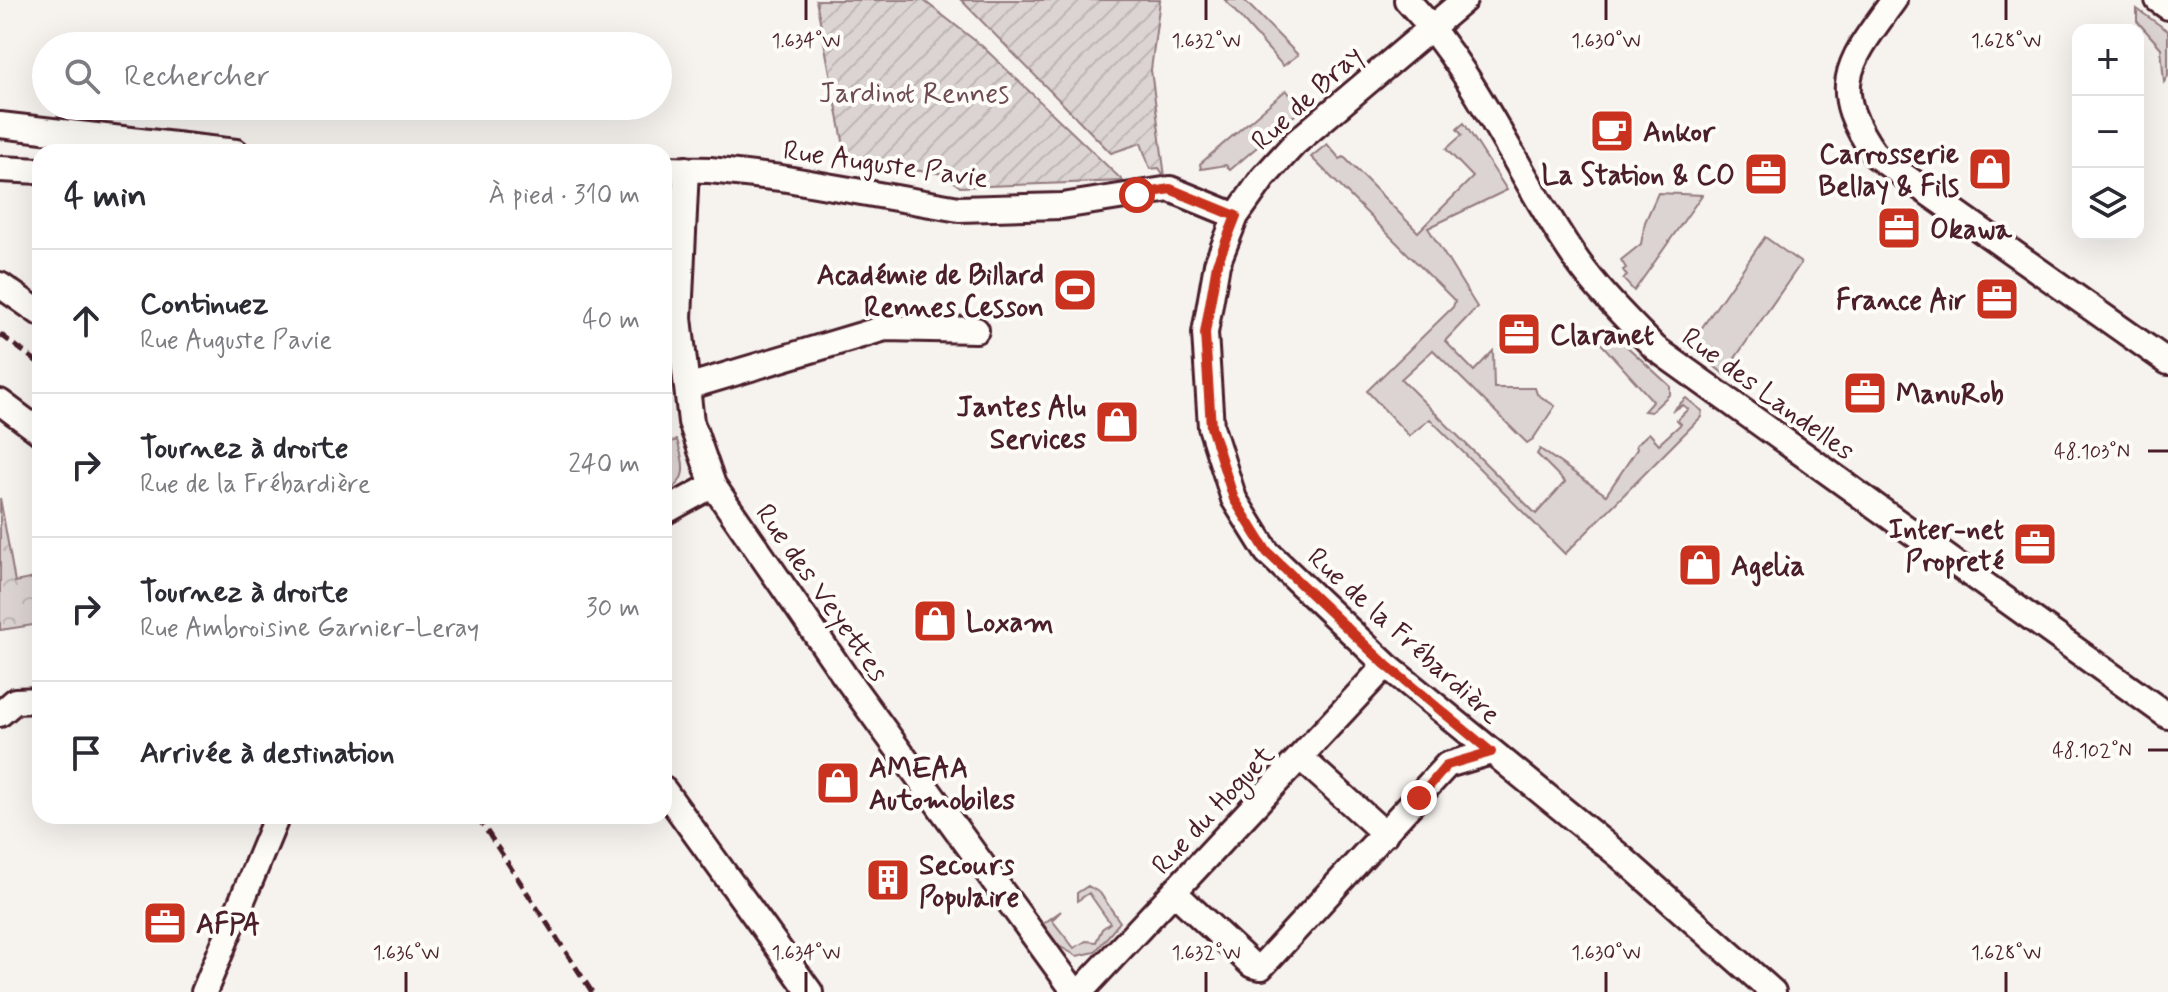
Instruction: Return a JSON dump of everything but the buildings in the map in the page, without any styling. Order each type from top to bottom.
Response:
[{"type":"street","name":"Rue des Landelles","points":[[1407,0],[1429,26],[1480,101],[1578,262],[1605,296],[1655,348],[2168,716]]},
{"type":"street","name":"Rue de Bray","points":[[1236,216],[1263,178],[1295,143],[1429,26],[1464,0]]},
{"type":"street","points":[[1894,0],[1854,56],[1848,73],[1851,111],[1876,156],[2168,362]]},
{"type":"street","points":[[2158,0],[2168,7]]},
{"type":"street","points":[[0,125],[166,144]]},
{"type":"street","points":[[0,169],[32,171]]},
{"type":"street","name":"Rue Auguste Pavie","points":[[675,169],[781,178],[959,209],[1062,206],[1170,189],[1236,216]]},
{"type":"street","name":"Rue des Veyettes","points":[[675,169],[679,318],[691,422],[713,485],[844,675],[1078,992]]},
{"type":"street","name":"Rue de la Frébardière","points":[[1236,216],[1214,275],[1205,333],[1211,427],[1234,499],[1267,552],[1386,665],[1621,857],[1773,992]]},
{"type":"street","points":[[0,285],[32,307]]},
{"type":"street","points":[[687,387],[885,328],[976,330]]},
{"type":"street","points":[[0,402],[32,426]]},
{"type":"street","points":[[672,508],[713,485]]},
{"type":"street","name":"Rue du Hoguet","points":[[1078,992],[1175,893],[1386,665]]},
{"type":"street","points":[[0,714],[15,701],[32,700]]},
{"type":"street","points":[[1175,893],[1252,965],[1261,967],[1447,765],[1491,752]]},
{"type":"street","points":[[1300,757],[1385,834]]},
{"type":"street","points":[[672,801],[810,992]]},
{"type":"street","points":[[204,992],[274,824]]},
{"type":"green space","name":"Jardinot Rennes","points":[[816,0],[923,0],[982,46],[1123,181],[960,187],[945,174],[847,162]]},
{"type":"green space","name":"Jardinot Rennes","points":[[961,0],[1160,0],[1151,70],[1165,177],[1159,168],[1150,169],[1141,143],[1111,153]]},
{"type":"green space","points":[[1225,0],[1244,0],[1298,55],[1283,66]]},
{"type":"green space","points":[[2137,9],[2168,31],[2168,76],[2164,82],[2161,48],[2144,29],[2144,24],[2137,21]]},
{"type":"green space","points":[[1286,90],[1302,109],[1230,170],[1226,165],[1201,169],[1200,164]]},
{"type":"green space","points":[[1464,123],[1507,190],[1428,228],[1477,307],[1445,341],[1474,371],[1493,351],[1494,388],[1535,388],[1537,394],[1555,406],[1527,443],[1433,350],[1401,379],[1536,514],[1565,482],[1537,454],[1540,449],[1606,495],[1637,449],[1636,445],[1649,433],[1659,444],[1681,424],[1677,420],[1688,409],[1683,405],[1672,411],[1686,398],[1702,411],[1701,417],[1565,554],[1430,419],[1409,436],[1367,391],[1453,307],[1455,301],[1311,157],[1327,144],[1340,159],[1344,157],[1418,232],[1473,177],[1446,149],[1462,135],[1457,129]]},
{"type":"green space","points":[[1658,193],[1702,195],[1634,291],[1623,279],[1627,276],[1621,260],[1641,244],[1645,222]]},
{"type":"green space","points":[[1765,237],[1801,263],[1724,374],[1689,346]]},
{"type":"green space","points":[[1610,331],[1670,386],[1670,394],[1651,412],[1644,411],[1653,401],[1595,337]]},
{"type":"green space","points":[[677,440],[683,472],[672,489],[672,442]]},
{"type":"green space","points":[[0,498],[15,582],[32,579],[32,625],[0,630]]},
{"type":"green space","points":[[1088,886],[1100,893],[1120,922],[1095,952],[1077,956],[1059,946],[1043,924],[1061,911],[1052,920],[1074,948],[1086,941],[1096,942],[1102,929],[1110,923],[1089,893],[1077,901],[1077,893]]},
{"type":"railway","points":[[0,334],[32,358]]},
{"type":"railway","points":[[482,824],[592,992]]},
{"type":"place","name":"Ankor","points":[[1612,131]]},
{"type":"place","name":"Carrosserie Bellay & Fils","points":[[1990,169]]},
{"type":"place","name":"La Station & CO","points":[[1766,174]]},
{"type":"place","name":"Okawa","points":[[1899,228]]},
{"type":"place","name":"Académie de Billard Rennes Cesson","points":[[1075,290]]},
{"type":"place","name":"France Air","points":[[1997,299]]},
{"type":"place","name":"Claranet","points":[[1519,334]]},
{"type":"place","name":"ManuRob","points":[[1865,393]]},
{"type":"place","name":"Jantes Alu Services","points":[[1117,422]]},
{"type":"place","name":"Inter-net Propreté","points":[[2035,544]]},
{"type":"place","name":"Agelia","points":[[1700,565]]},
{"type":"place","name":"Loxam","points":[[935,621]]},
{"type":"place","name":"AMEAA Automobiles","points":[[838,783]]},
{"type":"place","name":"Secours Populaire","points":[[888,880]]},
{"type":"place","name":"AFPA","points":[[165,923]]},
{"type":"route","points":[[1137,195],[1170,189],[1236,216],[1217,264],[1205,333],[1211,427],[1234,499],[1267,552],[1386,665],[1491,752],[1447,765],[1419,798]]}]
